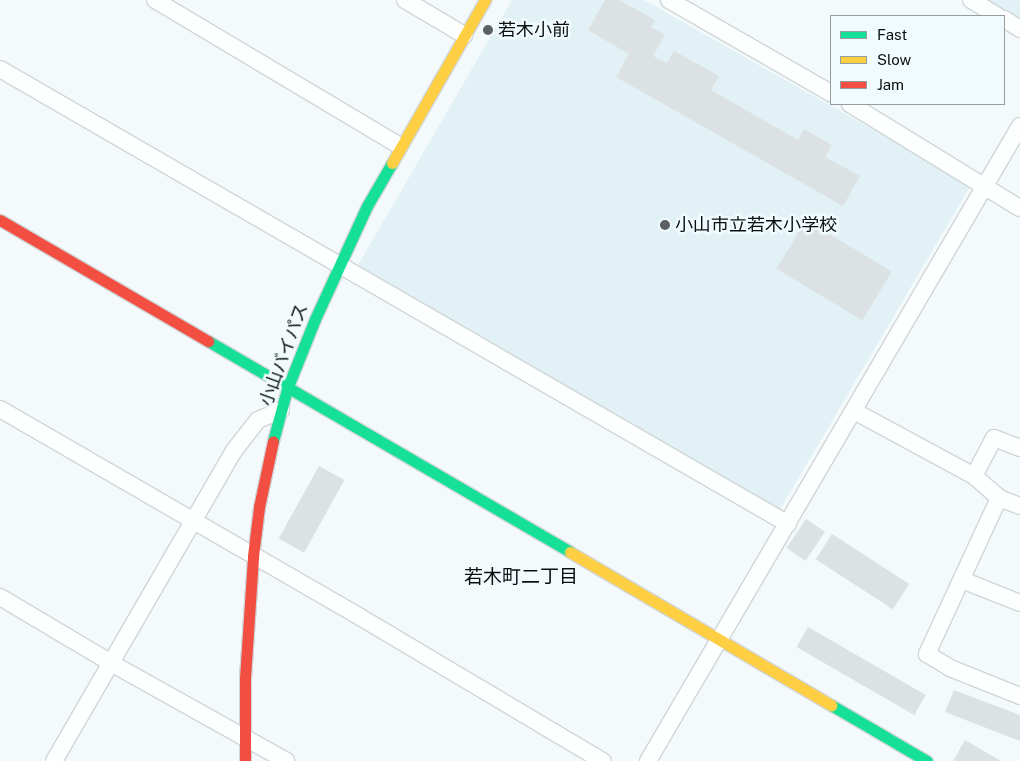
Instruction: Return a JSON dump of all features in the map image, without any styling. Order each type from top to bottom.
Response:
[{"type":"main road","name":"小山バイパス","points":[[245,761],[247,630],[253,556],[259,507],[287,389],[340,264],[400,146],[485,0]]},
{"type":"main road","points":[[0,220],[927,761]]},
{"type":"street","points":[[155,0],[400,146]]},
{"type":"street","points":[[404,0],[464,35]]},
{"type":"street","points":[[669,0],[830,92]]},
{"type":"street","points":[[971,0],[996,15]]},
{"type":"street","points":[[1005,20],[1020,29]]},
{"type":"street","points":[[0,69],[788,524]]},
{"type":"street","points":[[852,105],[890,126],[984,188],[1020,208]]},
{"type":"street","points":[[648,761],[721,640],[1020,126]]},
{"type":"street","points":[[0,409],[602,761]]},
{"type":"street","points":[[54,761],[234,452],[258,420],[281,410]]},
{"type":"street","points":[[854,411],[974,476],[999,498],[1020,506]]},
{"type":"street","points":[[974,476],[994,438],[1020,448]]},
{"type":"street","points":[[999,498],[927,654],[950,668],[1020,696]]},
{"type":"street","points":[[962,580],[1020,603]]},
{"type":"street","points":[[0,597],[111,663],[286,761]]},
{"type":"shaded area","name":"小山市立若木小学校","points":[[512,0],[644,0],[971,185],[779,511],[358,265]]},
{"type":"shaded area","points":[[983,0],[1020,0],[1020,22]]},
{"type":"building","points":[[605,0],[619,0],[655,20],[651,27],[665,35],[653,56],[667,63],[674,51],[719,76],[711,90],[798,140],[804,129],[832,145],[825,157],[860,176],[843,206],[616,77],[629,54],[588,30]]},
{"type":"building","points":[[806,220],[892,272],[862,320],[777,269]]},
{"type":"building","points":[[319,466],[344,480],[304,553],[279,539]]},
{"type":"building","points":[[806,519],[825,532],[805,561],[786,548]]},
{"type":"building","points":[[832,534],[909,584],[893,609],[816,559]]},
{"type":"building","points":[[808,627],[926,695],[914,715],[796,647]]},
{"type":"building","points":[[954,690],[1020,715],[1020,741],[945,712]]},
{"type":"building","points":[[965,740],[1001,761],[953,761]]},
{"type":"traffic: fast","points":[[273,441],[287,389],[315,319],[367,206],[392,163]]},
{"type":"traffic: fast","points":[[208,341],[570,552]]},
{"type":"traffic: fast","points":[[831,705],[927,761]]},
{"type":"traffic: slow","points":[[392,163],[485,0]]},
{"type":"traffic: slow","points":[[570,552],[831,705]]},
{"type":"traffic: jam","points":[[0,220],[208,341]]},
{"type":"traffic: jam","points":[[245,761],[245,678],[253,556],[259,507],[273,441]]},
{"type":"place","name":"若木小前","points":[[488,30]]},
{"type":"place","name":"小山市立若木小学校","points":[[665,225]]},
{"type":"district","name":"若木町二丁目","points":[[521,577]]}]
